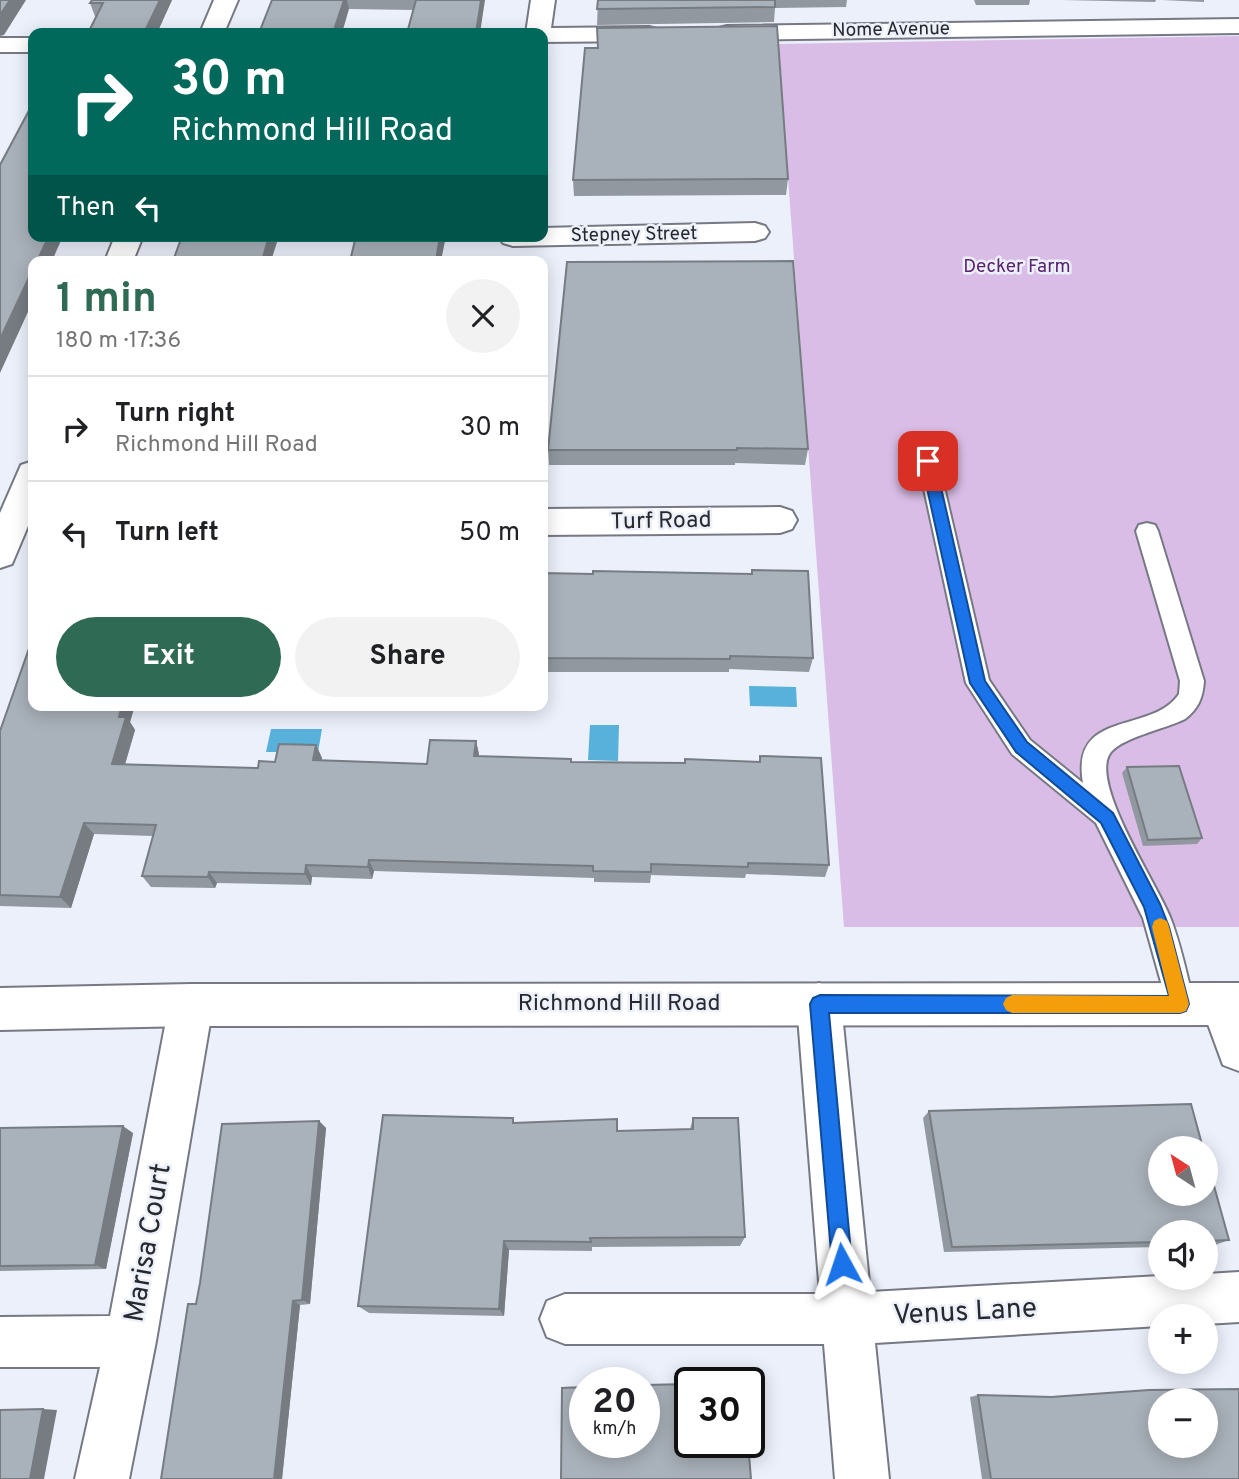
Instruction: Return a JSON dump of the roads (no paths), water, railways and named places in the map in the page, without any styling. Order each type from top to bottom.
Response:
[{"type":"street","points":[[214,28],[226,0]]},
{"type":"street","points":[[541,28],[543,0]]},
{"type":"street","points":[[906,5],[911,30]]},
{"type":"street","name":"Nome Avenue","points":[[708,33],[1239,26]]},
{"type":"street","points":[[548,34],[667,33]]},
{"type":"street","points":[[0,45],[28,45]]},
{"type":"street","name":"Stepney Street","points":[[548,236],[755,232]]},
{"type":"street","points":[[0,555],[28,485]]},
{"type":"street","name":"Turf Road","points":[[548,522],[780,520]]},
{"type":"street","points":[[820,1004],[862,1479]]},
{"type":"street","points":[[1214,1004],[1239,1049]]},
{"type":"street","name":"Richmond Hill Road","points":[[0,1009],[191,1005],[1214,1004]]},
{"type":"street","name":"Marisa Court","points":[[102,1479],[131,1342],[191,1005]]},
{"type":"street","name":"Venus Lane","points":[[565,1319],[847,1319],[1239,1297]]},
{"type":"street","points":[[0,1342],[131,1342]]},
{"type":"lane","points":[[928,461],[978,683],[1021,747],[1107,818]]},
{"type":"lane","points":[[1147,531],[1192,681],[1190,698],[1177,711],[1164,718],[1126,730],[1106,740],[1094,757],[1092,773],[1107,818],[1156,915],[1214,1004]]},
{"type":"water","points":[[749,686],[796,687],[797,707],[750,706]]},
{"type":"water","points":[[590,725],[619,725],[618,761],[588,760]]},
{"type":"water","points":[[271,729],[322,729],[318,752],[266,752]]},
{"type":"park label","name":"Decker Farm","points":[[1017,267]]}]
